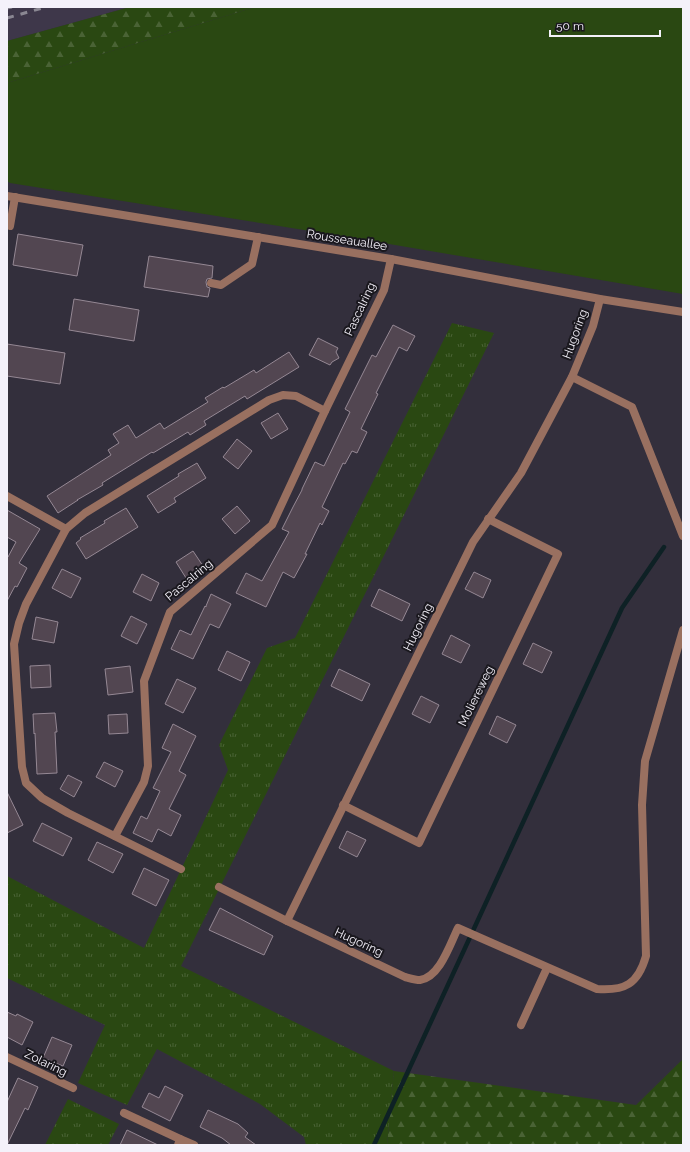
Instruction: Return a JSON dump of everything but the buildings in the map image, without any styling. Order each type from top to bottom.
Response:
[{"type":"street","points":[[10,226],[11,197]]},
{"type":"street","name":"Rousseauallee","points":[[11,197],[391,259],[600,299],[683,312]]},
{"type":"street","points":[[211,283],[221,285],[252,264],[258,237]]},
{"type":"street","name":"Pascalring","points":[[114,836],[144,782],[148,766],[144,681],[170,612],[272,525],[325,411],[384,290],[391,259]]},
{"type":"street","name":"Hugoring","points":[[600,299],[593,326],[572,377],[521,473],[473,542],[287,921],[405,977],[420,980],[430,976],[441,964],[458,928],[597,989],[611,990],[625,986],[634,979],[642,969],[646,956],[642,804],[645,761],[683,630]]},
{"type":"street","name":"Hugoring","points":[[572,377],[632,407],[683,536]]},
{"type":"street","points":[[181,869],[68,813],[42,798],[26,783],[22,767],[14,644],[19,623],[26,604],[66,529],[85,513],[269,400],[283,395],[296,396],[325,411]]},
{"type":"street","points":[[7,496],[66,529]]},
{"type":"street","name":"Moliereweg","points":[[343,805],[419,843],[558,554],[488,519]]},
{"type":"street","points":[[219,887],[287,921]]},
{"type":"street","points":[[521,1025],[547,968]]},
{"type":"street","name":"Zolaring","points":[[8,1060],[73,1088]]},
{"type":"street","points":[[124,1113],[179,1142],[194,1145]]},
{"type":"shaded area","points":[[7,7],[130,7],[7,41]]},
{"type":"green space","points":[[130,7],[255,7],[7,83],[7,41]]},
{"type":"green space","points":[[255,7],[683,7],[683,294],[354,238],[10,183],[7,181],[7,83]]},
{"type":"green space","points":[[452,323],[494,333],[181,966],[394,1071],[387,1145],[306,1145],[304,1137],[260,1104],[157,1049],[127,1105],[78,1083],[105,1025],[7,978],[7,876],[144,948],[228,770],[219,745],[267,648],[295,638]]},
{"type":"green space","points":[[683,1059],[683,1145],[387,1145],[394,1071],[636,1105]]},
{"type":"green space","points":[[68,1099],[119,1124],[108,1145],[45,1145]]},
{"type":"waterway","points":[[374,1145],[622,608],[664,547]]},
{"type":"railway","points":[[7,8],[12,7]]},
{"type":"railway","points":[[7,18],[46,7]]}]
